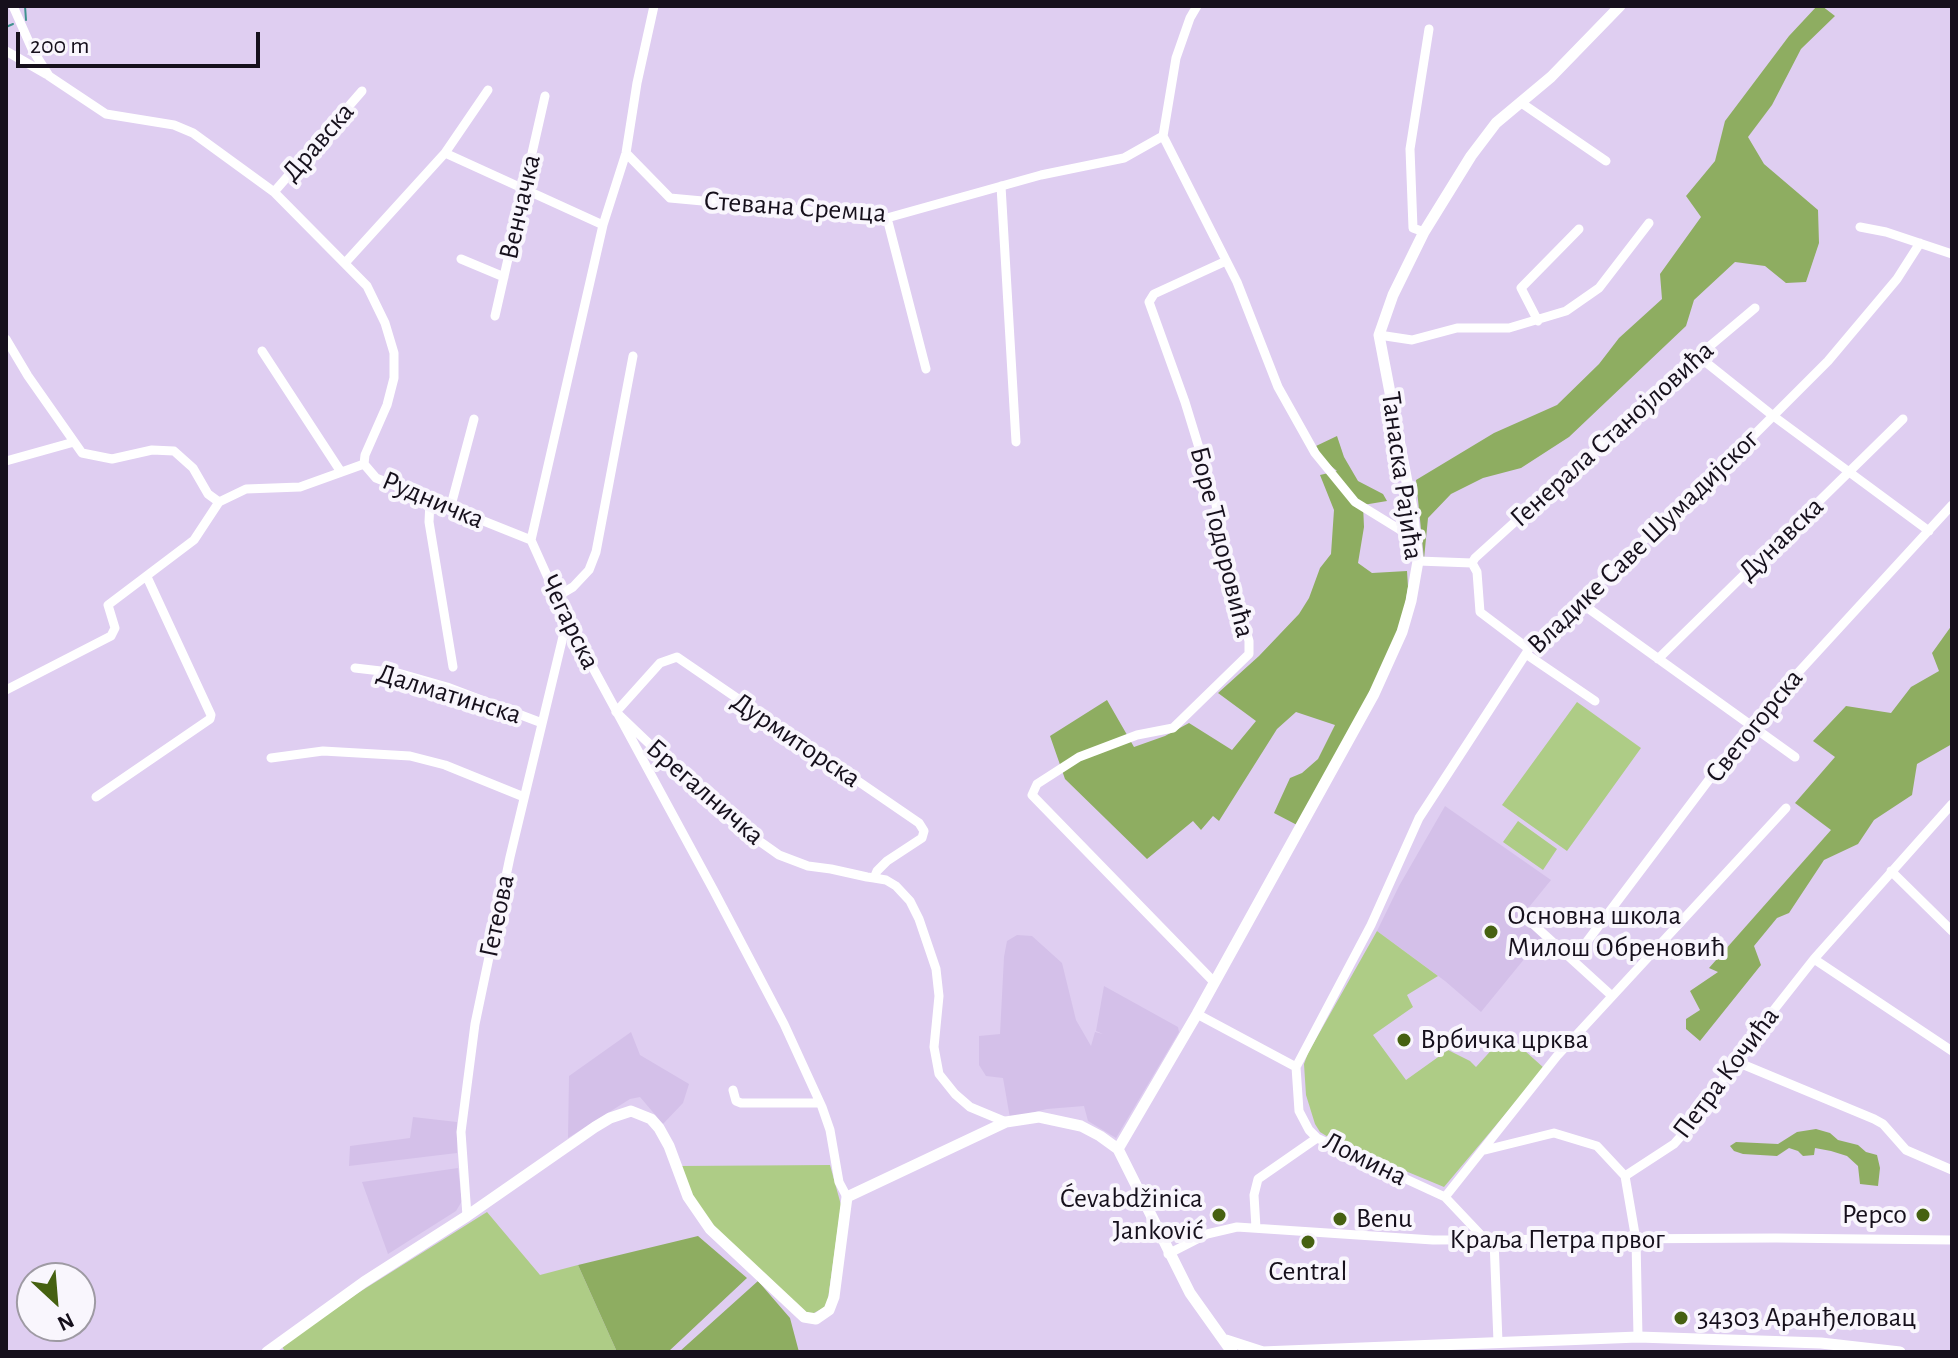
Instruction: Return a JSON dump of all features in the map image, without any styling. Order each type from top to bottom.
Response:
[{"type":"street","points":[[13,6],[32,49],[49,76]]},
{"type":"street","name":"Чегарска","points":[[654,6],[626,153],[603,225],[531,540],[567,620],[757,971],[820,1103],[830,1130],[839,1182],[847,1197]]},
{"type":"street","points":[[1197,6],[1176,58],[1163,136],[1226,261],[1258,332],[1278,387],[1315,453],[1355,502],[1415,539]]},
{"type":"street","points":[[1620,6],[1551,77],[1496,123],[1471,156],[1424,232],[1393,295],[1379,335],[1412,340],[1457,328],[1509,328],[1566,311],[1599,288],[1649,223]]},
{"type":"street","points":[[1424,232],[1413,228],[1410,149],[1429,29]]},
{"type":"street","points":[[6,51],[106,114],[174,125],[193,133],[274,192],[367,286],[385,323],[394,353],[394,378],[364,464]]},
{"type":"street","points":[[345,263],[445,153],[488,90]]},
{"type":"street","name":"Дравска","points":[[274,192],[362,91]]},
{"type":"street","name":"Венчачка","points":[[495,316],[545,96]]},
{"type":"street","points":[[1520,102],[1606,161]]},
{"type":"street","name":"Стевана Сремца","points":[[626,153],[670,198],[887,218],[1001,186],[1124,158],[1163,136]]},
{"type":"street","points":[[445,153],[603,225]]},
{"type":"street","points":[[1001,186],[1016,442]]},
{"type":"street","points":[[887,218],[926,369]]},
{"type":"street","points":[[1860,227],[1886,232],[1952,254]]},
{"type":"street","points":[[1538,321],[1521,288],[1579,229]]},
{"type":"street","name":"Владике Саве Шумадијског","points":[[1296,1067],[1371,925],[1419,818],[1528,652],[1828,361],[1897,279],[1920,243]]},
{"type":"street","points":[[461,259],[504,277]]},
{"type":"street","name":"Боре Тодоровића","points":[[1214,982],[1032,795],[1037,784],[1079,757],[1137,735],[1173,728],[1249,654],[1249,641],[1207,475],[1149,302],[1154,294],[1226,261]]},
{"type":"street","name":"Генерала Станојловића","points":[[1472,563],[1698,356],[1755,308]]},
{"type":"street","name":"Танаска Рајића","points":[[1118,1149],[1197,1014],[1389,664],[1411,601],[1418,561],[1412,508],[1379,335]]},
{"type":"street","points":[[6,339],[82,453],[105,459],[136,456],[152,450],[174,451],[187,461],[208,494],[219,502],[194,540],[108,605],[115,628],[111,636],[6,690]]},
{"type":"street","points":[[262,351],[341,472]]},
{"type":"street","points":[[556,597],[573,587],[589,570],[596,552],[633,356]]},
{"type":"street","points":[[1698,356],[1929,531]]},
{"type":"street","points":[[450,509],[474,419]]},
{"type":"street","name":"Дунавска","points":[[1658,659],[1903,419]]},
{"type":"street","points":[[6,461],[74,442]]},
{"type":"street","name":"Рудничка","points":[[219,502],[246,489],[300,487],[364,464],[376,478],[531,540]]},
{"type":"street","points":[[430,501],[429,522],[453,667]]},
{"type":"street","name":"Светогорска","points":[[1573,960],[1751,724],[1952,505]]},
{"type":"street","points":[[1418,561],[1472,563],[1477,572],[1480,612],[1595,701]]},
{"type":"street","points":[[96,797],[205,723],[211,715],[147,577]]},
{"type":"street","points":[[1578,601],[1795,757]]},
{"type":"street","name":"Гетеова","points":[[467,1216],[461,1132],[475,1024],[524,797],[567,620]]},
{"type":"street","name":"Дурмиторска","points":[[616,712],[660,663],[677,657],[919,823],[924,831],[922,838],[887,861],[874,878]]},
{"type":"street","name":"Далматинска","points":[[355,668],[411,677],[493,703],[542,723]]},
{"type":"street","name":"Брегалничка","points":[[616,712],[728,819],[779,855],[808,866],[886,880],[896,886],[910,901],[936,969],[939,996],[934,1047],[939,1074],[946,1085],[970,1107],[1006,1122]]},
{"type":"street","points":[[271,758],[323,751],[410,756],[445,765],[524,797]]},
{"type":"street","name":"Петра Кочића","points":[[1625,1176],[1674,1144],[1814,959],[1952,804]]},
{"type":"street","points":[[1445,1197],[1557,1056],[1786,808]]},
{"type":"street","points":[[1891,871],[1951,927]]},
{"type":"street","points":[[1523,915],[1612,996]]},
{"type":"street","points":[[1814,959],[1952,1051]]},
{"type":"street","points":[[1197,1014],[1296,1067]]},
{"type":"street","points":[[1737,1062],[1874,1119],[1883,1124],[1906,1150],[1952,1170]]},
{"type":"street","name":"Ломина","points":[[1296,1067],[1299,1111],[1317,1138],[1445,1197],[1482,1240]]},
{"type":"street","points":[[733,1090],[736,1101],[741,1103],[820,1103]]},
{"type":"street","points":[[267,1352],[352,1290],[622,1112],[639,1113],[659,1128],[688,1197],[710,1229],[807,1318],[816,1319],[829,1310],[834,1297],[847,1197],[1006,1122],[1027,1117],[1063,1120],[1090,1129],[1118,1149],[1168,1254],[1190,1293],[1227,1345],[1262,1352],[1367,1350],[1638,1337],[1758,1347],[1836,1344],[1900,1352]]},
{"type":"street","points":[[1485,1150],[1554,1133],[1597,1146],[1625,1176],[1636,1240],[1638,1337]]},
{"type":"street","points":[[1256,1228],[1254,1195],[1258,1179],[1317,1138]]},
{"type":"street","name":"Краља Петра првог","points":[[1168,1254],[1217,1230],[1256,1228],[1373,1238],[1482,1240],[1952,1240]]},
{"type":"street","points":[[1494,1240],[1498,1342]]},
{"type":"shaded area","points":[[1445,806],[1551,880],[1521,917],[1543,936],[1481,1012],[1377,931]]},
{"type":"shaded area","points":[[1017,935],[1032,936],[1062,963],[1076,1020],[1091,1046],[1095,1032],[1103,1034],[1096,1031],[1104,986],[1178,1027],[1179,1032],[1116,1138],[1088,1121],[1084,1106],[1047,1109],[1010,1118],[1003,1078],[986,1076],[979,1065],[979,1036],[1000,1034],[1004,957],[1007,941]]},
{"type":"shaded area","points":[[631,1032],[640,1055],[689,1084],[683,1103],[663,1124],[640,1097],[630,1099],[568,1138],[569,1076]]},
{"type":"shaded area","points":[[413,1117],[457,1122],[457,1153],[349,1166],[350,1146],[410,1138]]},
{"type":"shaded area","points":[[458,1168],[462,1201],[456,1211],[388,1254],[362,1182]]},
{"type":"green space","points":[[1817,6],[1822,6],[1835,16],[1801,49],[1772,105],[1748,137],[1764,164],[1818,210],[1819,243],[1806,282],[1786,283],[1765,266],[1735,262],[1694,300],[1686,326],[1569,437],[1521,468],[1483,478],[1451,494],[1428,518],[1424,559],[1416,480],[1494,433],[1557,405],[1599,364],[1619,338],[1662,299],[1660,274],[1701,217],[1686,196],[1715,161],[1725,121],[1789,36]]},
{"type":"green space","points":[[1337,436],[1344,457],[1358,481],[1383,494],[1387,501],[1363,505],[1364,527],[1358,563],[1372,573],[1407,571],[1408,587],[1401,630],[1378,684],[1297,825],[1274,813],[1290,778],[1302,773],[1318,759],[1335,725],[1296,712],[1277,729],[1219,821],[1213,816],[1201,830],[1193,821],[1147,859],[1065,779],[1050,736],[1107,700],[1134,747],[1189,723],[1232,750],[1256,721],[1218,693],[1299,614],[1309,598],[1320,568],[1331,554],[1334,510],[1320,475],[1337,471],[1324,460],[1316,446]]},
{"type":"green space","points":[[1952,625],[1952,744],[1917,764],[1912,795],[1874,820],[1858,844],[1824,860],[1789,913],[1777,918],[1754,946],[1761,965],[1700,1041],[1686,1029],[1686,1019],[1700,1010],[1690,991],[1718,972],[1709,968],[1831,830],[1795,803],[1835,757],[1813,741],[1846,706],[1891,713],[1911,687],[1939,671],[1932,653]]},
{"type":"green space","points":[[1577,702],[1641,748],[1567,851],[1502,805]]},
{"type":"green space","points":[[1518,821],[1557,849],[1543,870],[1503,842]]},
{"type":"green space","points":[[1377,931],[1438,976],[1407,995],[1413,1007],[1373,1035],[1406,1080],[1448,1050],[1476,1067],[1506,1034],[1544,1068],[1444,1187],[1338,1143],[1320,1132],[1306,1095],[1304,1064],[1308,1053]]},
{"type":"green space","points":[[1816,1129],[1877,1155],[1880,1168],[1878,1186],[1860,1184],[1858,1166],[1847,1156],[1831,1151],[1815,1148],[1814,1155],[1803,1156],[1789,1148],[1777,1156],[1743,1154],[1730,1146],[1736,1142],[1778,1144],[1797,1132]]},
{"type":"green space","points":[[830,1165],[841,1205],[827,1306],[810,1315],[800,1310],[712,1227],[694,1199],[680,1166]]},
{"type":"green space","points":[[487,1212],[540,1275],[578,1265],[617,1352],[285,1352],[282,1346],[358,1293]]},
{"type":"green space","points":[[698,1236],[747,1278],[668,1352],[617,1352],[578,1265]]},
{"type":"green space","points":[[758,1281],[790,1318],[799,1352],[679,1352]]},
{"type":"waterway","points":[[25,6],[26,20]]},
{"type":"waterway","points":[[6,27],[13,24]]},
{"type":"place","name":"Основна школа Милош Обреновић","points":[[1491,932]]},
{"type":"place","name":"Врбичка црква","points":[[1404,1040]]},
{"type":"place","name":"Ćevabdžinica Janković","points":[[1219,1215]]},
{"type":"place","name":"Pepco","points":[[1923,1215]]},
{"type":"place","name":"Benu","points":[[1340,1219]]},
{"type":"place","name":"Central","points":[[1308,1242]]},
{"type":"place","name":"34303 Аранђеловац","points":[[1681,1318]]}]
